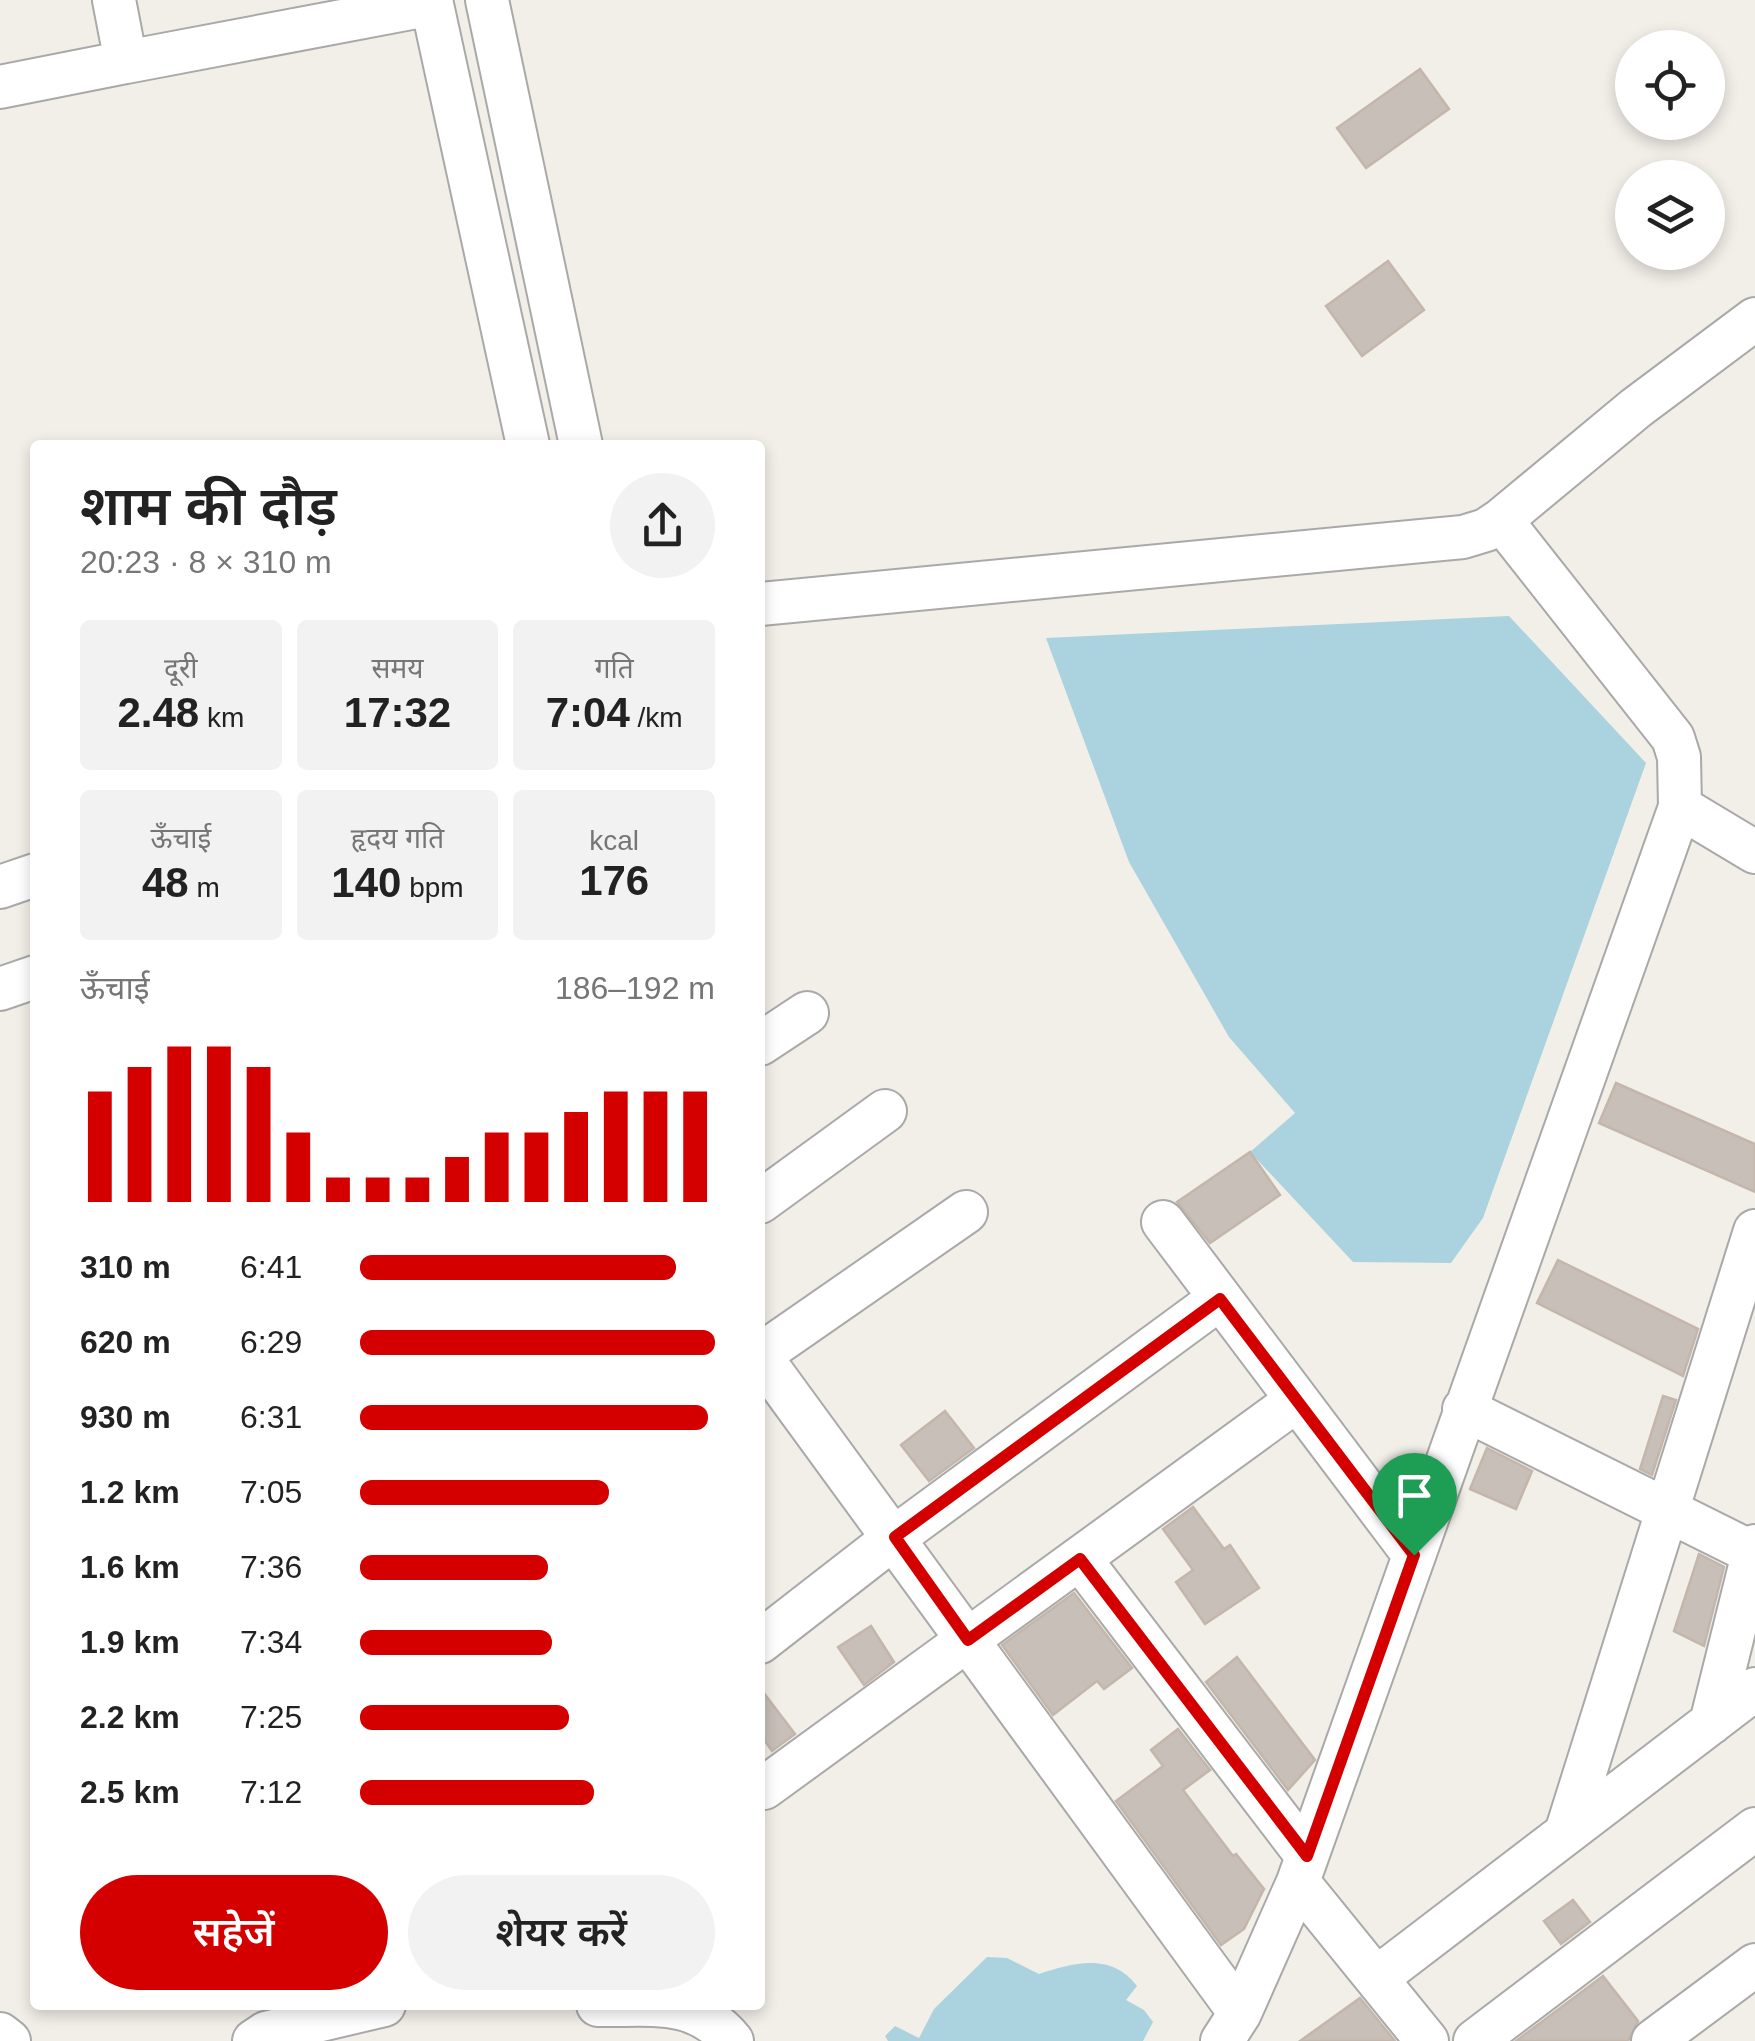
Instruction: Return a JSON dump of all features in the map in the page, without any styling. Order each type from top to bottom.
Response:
[{"type":"street","points":[[114,0],[126,62]]},
{"type":"street","points":[[487,0],[580,440]]},
{"type":"street","points":[[0,87],[432,2],[527,440]]},
{"type":"street","points":[[765,604],[1445,539],[1486,530],[1636,408],[1755,319]]},
{"type":"street","points":[[1231,2027],[1303,1869],[1680,807],[1679,756],[1673,738],[1501,520]]},
{"type":"street","points":[[1680,807],[1755,852]]},
{"type":"street","points":[[0,887],[30,877]]},
{"type":"street","points":[[0,990],[30,979]]},
{"type":"street","points":[[765,1041],[807,1012]]},
{"type":"street","points":[[765,1198],[885,1112]]},
{"type":"street","points":[[765,1353],[966,1212]]},
{"type":"street","points":[[1164,1222],[1414,1555]]},
{"type":"street","points":[[1566,1833],[1755,1232]]},
{"type":"street","points":[[765,1638],[895,1537],[1220,1299]]},
{"type":"street","points":[[765,1363],[968,1640],[1231,2027]]},
{"type":"street","points":[[765,1787],[1297,1400]]},
{"type":"street","points":[[1464,1409],[1754,1551],[1710,1723]]},
{"type":"street","points":[[1080,1559],[1427,2041]]},
{"type":"street","points":[[1378,1977],[1755,1689]]},
{"type":"street","points":[[1475,2041],[1755,1829]]},
{"type":"street","points":[[1654,2041],[1755,1965]]},
{"type":"street","points":[[254,2041],[276,2030],[362,2010]]},
{"type":"street","points":[[693,2010],[710,2018],[732,2041]]},
{"type":"street","points":[[0,2034],[9,2041]]},
{"type":"water","points":[[1509,616],[1646,763],[1483,1218],[1451,1263],[1353,1262],[1250,1152],[1295,1113],[1229,1037],[1129,862],[1046,638]]},
{"type":"water","points":[[987,1957],[1007,1958],[1039,1974],[1078,1964],[1116,1968],[1137,1986],[1126,2000],[1144,2010],[1153,2022],[1143,2041],[888,2041],[885,2036],[895,2026],[919,2038],[934,2009]]},
{"type":"building","points":[[1420,69],[1449,109],[1366,168],[1337,128]]},
{"type":"building","points":[[1388,261],[1424,310],[1362,356],[1326,306]]},
{"type":"building","points":[[1616,1083],[1755,1144],[1755,1192],[1599,1123]]},
{"type":"building","points":[[1250,1152],[1280,1195],[1210,1243],[1177,1202]]},
{"type":"building","points":[[1558,1260],[1698,1329],[1683,1376],[1537,1303]]},
{"type":"building","points":[[1663,1396],[1676,1400],[1652,1475],[1640,1469]]},
{"type":"building","points":[[945,1411],[974,1448],[929,1481],[901,1445]]},
{"type":"building","points":[[1487,1448],[1532,1471],[1516,1509],[1470,1489]]},
{"type":"building","points":[[1193,1507],[1224,1549],[1230,1545],[1259,1588],[1205,1624],[1176,1582],[1193,1570],[1163,1529]]},
{"type":"building","points":[[1699,1554],[1724,1567],[1704,1646],[1674,1631]]},
{"type":"building","points":[[1074,1593],[1132,1668],[1104,1689],[1097,1681],[1053,1715],[1002,1645]]},
{"type":"building","points":[[871,1626],[894,1662],[864,1685],[838,1647]]},
{"type":"building","points":[[1237,1657],[1315,1760],[1288,1790],[1206,1682]]},
{"type":"building","points":[[765,1695],[795,1734],[772,1751],[765,1741]]},
{"type":"building","points":[[1178,1729],[1210,1770],[1183,1790],[1233,1856],[1236,1854],[1264,1889],[1244,1929],[1221,1945],[1116,1801],[1163,1766],[1151,1750]]},
{"type":"building","points":[[1573,1900],[1590,1922],[1561,1944],[1544,1921]]},
{"type":"building","points":[[1603,1976],[1638,2021],[1628,2041],[1516,2041]]},
{"type":"building","points":[[1360,1998],[1395,2041],[1300,2041]]},
{"type":"route","points":[[1220,1299],[1414,1555],[1307,1856],[1080,1559],[968,1640],[895,1537],[1220,1299]]}]
